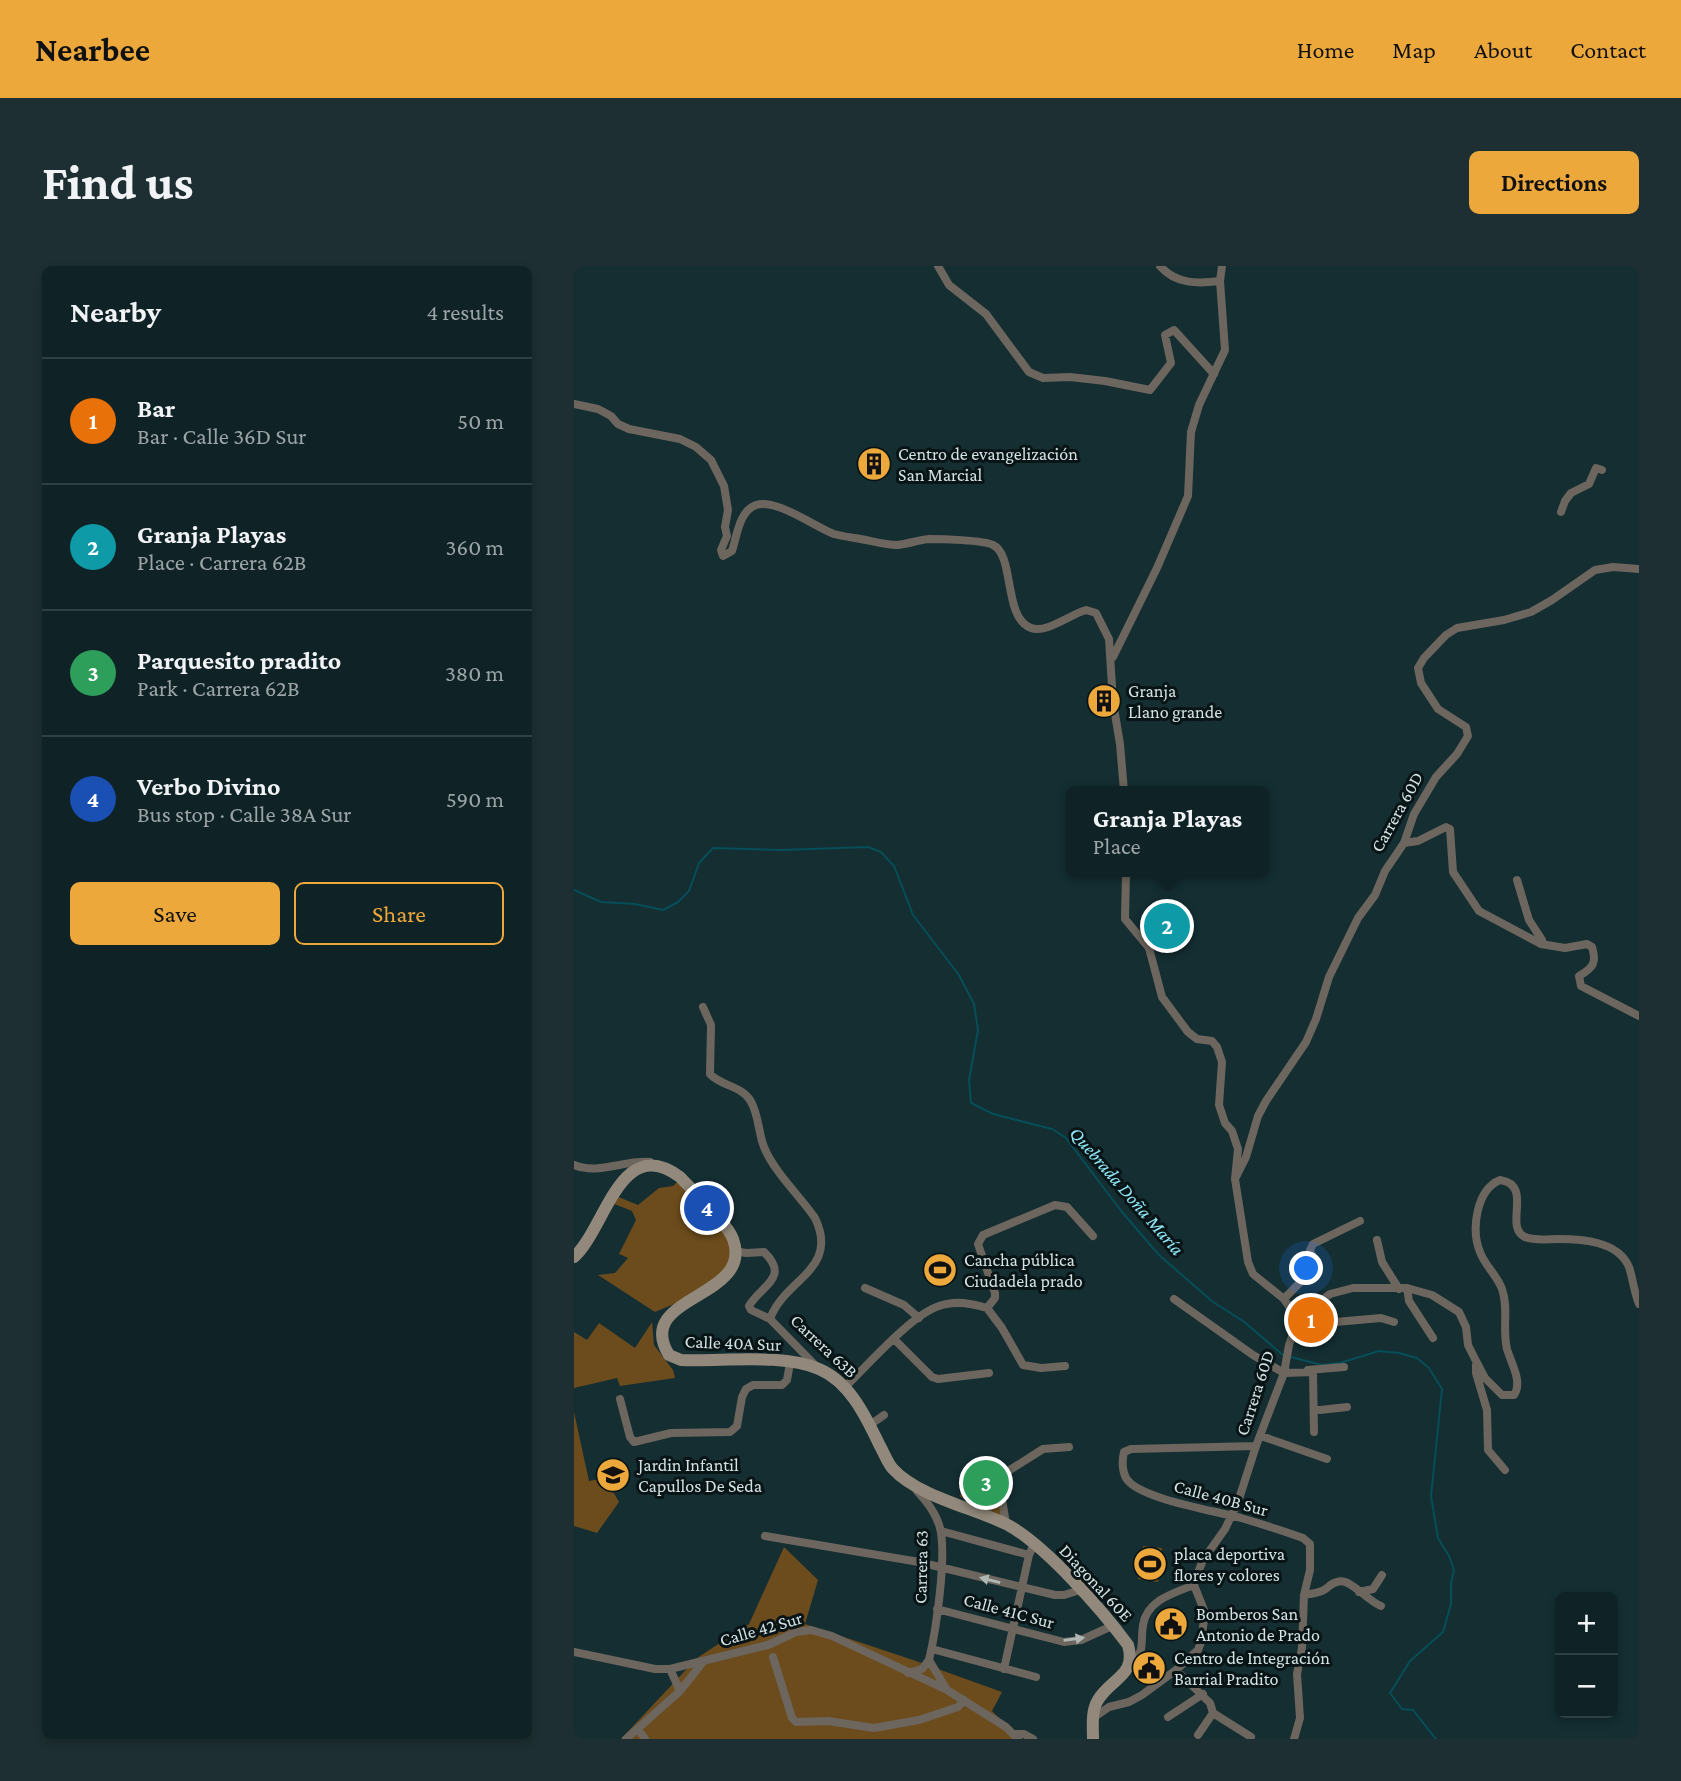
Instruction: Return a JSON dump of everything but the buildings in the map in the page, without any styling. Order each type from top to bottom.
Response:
[{"type":"main road","points":[[574,1257],[584,1246],[627,1176],[644,1166],[660,1166],[680,1177],[725,1227],[733,1239],[735,1251]]},
{"type":"main road","name":"Calle 40A Sur","points":[[735,1251],[729,1271],[713,1286],[665,1320],[660,1336],[669,1356],[681,1360],[790,1363],[818,1368]]},
{"type":"main road","name":"Carrera 63B","points":[[818,1368],[845,1387],[870,1425],[892,1469],[911,1483],[943,1499],[1006,1524]]},
{"type":"main road","name":"Diagonal 60E","points":[[1006,1524],[1080,1590],[1112,1626],[1128,1645],[1130,1667]]},
{"type":"main road","points":[[1093,1739],[1096,1702],[1130,1667]]},
{"type":"street","points":[[938,266],[949,285],[986,314],[1029,372],[1043,378],[1082,379],[1150,390],[1171,363],[1165,335],[1174,330],[1214,374]]},
{"type":"street","points":[[1160,266],[1175,279],[1185,282],[1220,281]]},
{"type":"street","points":[[1111,660],[1157,568],[1188,496],[1191,432],[1199,405],[1226,350],[1220,281],[1222,266]]},
{"type":"street","points":[[574,404],[598,409],[629,429],[680,439],[696,447],[711,460],[724,486],[728,510],[725,527],[727,536],[721,550],[723,556],[732,551],[744,514],[757,504],[779,508],[835,534],[895,545],[929,539],[992,544],[1004,559],[1013,605],[1026,625],[1038,629],[1086,610],[1096,613],[1109,639],[1113,702],[1124,786]]},
{"type":"street","points":[[1561,512],[1571,493],[1589,484],[1596,468],[1602,470]]},
{"type":"street","name":"Carrera 60D","points":[[1235,1179],[1246,1157],[1258,1116],[1306,1042],[1337,960],[1358,918],[1375,895],[1388,865],[1404,843],[1414,814],[1436,777],[1457,754],[1468,736],[1466,727],[1438,709],[1424,688],[1419,668],[1424,659],[1452,630],[1531,612],[1595,570],[1612,567],[1639,569]]},
{"type":"street","points":[[1404,843],[1418,841],[1446,827],[1450,829],[1453,872],[1471,901],[1488,917],[1541,944],[1565,948],[1587,944],[1592,947],[1595,956],[1593,965],[1591,970],[1579,976],[1581,986],[1639,1016]]},
{"type":"street","points":[[1126,877],[1125,919],[1149,948],[1162,997],[1188,1032],[1197,1039],[1212,1041],[1222,1062],[1219,1105],[1238,1149],[1235,1179],[1248,1262],[1253,1274],[1284,1299],[1298,1320],[1313,1324],[1381,1318],[1394,1322]]},
{"type":"street","points":[[1517,880],[1529,919],[1542,940],[1541,944]]},
{"type":"street","name":"Carrera 63B","points":[[703,1007],[711,1025],[710,1074],[750,1099],[764,1149],[821,1230],[823,1242],[820,1254],[802,1280],[775,1307],[770,1319],[818,1368]]},
{"type":"street","points":[[574,1165],[586,1170],[634,1161],[660,1166]]},
{"type":"street","points":[[1298,1320],[1330,1294],[1340,1290],[1403,1288],[1432,1296],[1454,1308],[1463,1318],[1468,1345],[1485,1378],[1498,1391],[1510,1397],[1516,1394],[1517,1382],[1505,1339],[1504,1293],[1480,1254],[1477,1241],[1481,1199],[1489,1186],[1500,1180],[1507,1181],[1515,1188],[1517,1224],[1521,1234],[1529,1239],[1579,1240],[1613,1248],[1627,1264],[1639,1304]]},
{"type":"street","points":[[987,1308],[995,1298],[995,1293],[978,1244],[983,1235],[1055,1205],[1067,1207],[1093,1236]]},
{"type":"street","points":[[1284,1299],[1311,1270],[1313,1255],[1310,1250],[1314,1244],[1360,1221]]},
{"type":"street","points":[[1377,1240],[1382,1262],[1403,1288],[1433,1338]]},
{"type":"street","points":[[735,1251],[764,1252],[773,1261],[775,1269],[768,1286],[749,1306],[751,1310],[770,1319]]},
{"type":"street","points":[[865,1288],[904,1305],[919,1318]]},
{"type":"street","points":[[1174,1299],[1253,1355],[1284,1371],[1314,1373],[1314,1432]]},
{"type":"street","points":[[845,1387],[919,1318],[936,1307],[953,1302],[987,1308],[1023,1365],[1041,1368],[1065,1366]]},
{"type":"street","name":"Carrera 60D","points":[[1194,1585],[1203,1560],[1225,1529],[1238,1502],[1284,1371],[1298,1320]]},
{"type":"street","points":[[894,1339],[938,1380],[989,1373]]},
{"type":"street","points":[[1476,1362],[1476,1373],[1487,1410],[1488,1450],[1506,1471]]},
{"type":"street","points":[[620,1399],[630,1437],[634,1442],[671,1433],[730,1432],[735,1430],[746,1389],[753,1385],[782,1385],[787,1380],[790,1363]]},
{"type":"street","points":[[1284,1371],[1344,1367]]},
{"type":"street","points":[[1314,1408],[1320,1410],[1347,1407]]},
{"type":"street","points":[[870,1425],[884,1415]]},
{"type":"street","points":[[1261,1436],[1326,1459]]},
{"type":"street","name":"Calle 40B Sur","points":[[1256,1446],[1131,1449],[1124,1452],[1122,1461],[1125,1478],[1153,1496],[1230,1515],[1303,1538],[1310,1544],[1310,1570],[1304,1595]]},
{"type":"street","points":[[1006,1524],[999,1481],[1002,1475],[1043,1449],[1069,1447]]},
{"type":"street","name":"Carrera 63","points":[[911,1483],[936,1515],[941,1531],[937,1609],[929,1660]]},
{"type":"street","points":[[941,1531],[1032,1549],[1004,1669]]},
{"type":"street","points":[[765,1536],[919,1562],[1055,1595],[1080,1590]]},
{"type":"street","points":[[1359,1592],[1373,1589],[1382,1575]]},
{"type":"street","points":[[1294,1739],[1300,1718],[1297,1674],[1302,1648],[1304,1595],[1320,1592],[1339,1581],[1349,1583],[1369,1601],[1381,1606]]},
{"type":"street","points":[[1093,1718],[1109,1707],[1136,1698],[1177,1670],[1198,1650],[1203,1610],[1194,1585],[1156,1602],[1145,1619],[1142,1651],[1130,1667]]},
{"type":"street","name":"Calle 41C Sur","points":[[937,1609],[1072,1642],[1112,1626]]},
{"type":"street","name":"Calle 42 Sur","points":[[574,1652],[655,1669],[670,1669],[768,1645],[796,1632],[811,1630],[832,1636],[947,1690]]},
{"type":"street","points":[[1128,1645],[1140,1640],[1143,1634]]},
{"type":"street","points":[[932,1649],[1036,1677]]},
{"type":"street","points":[[773,1657],[792,1718],[796,1722],[828,1721],[874,1728],[919,1720],[958,1707],[964,1700]]},
{"type":"street","points":[[908,1673],[922,1669],[929,1660],[947,1690],[1016,1736],[1024,1734],[1033,1739]]},
{"type":"street","points":[[626,1739],[680,1691],[704,1661]]},
{"type":"street","points":[[670,1669],[680,1691]]},
{"type":"street","points":[[1177,1670],[1203,1694],[1213,1713],[1251,1737]]},
{"type":"street","points":[[1168,1717],[1203,1694]]},
{"type":"street","points":[[1198,1735],[1213,1713]]},
{"type":"street","points":[[638,1729],[645,1739]]},
{"type":"shaded area","points":[[679,1180],[723,1231],[732,1252],[728,1265],[708,1286],[655,1312],[598,1275],[615,1273],[628,1258],[619,1254],[636,1220],[632,1211],[612,1203],[616,1196],[638,1205],[659,1188],[673,1186]]},
{"type":"shaded area","points":[[652,1322],[654,1345],[673,1370],[675,1378],[620,1386],[617,1378],[574,1388],[574,1332],[587,1340],[599,1323],[635,1348]]},
{"type":"shaded area","points":[[574,1412],[589,1481],[605,1478],[619,1502],[597,1533],[574,1526]]},
{"type":"shaded area","points":[[993,1469],[1002,1516],[959,1496]]},
{"type":"shaded area","name":"placa deportiva flores y colores","points":[[1143,1546],[1162,1548],[1158,1582],[1138,1579]]},
{"type":"shaded area","points":[[784,1547],[818,1580],[805,1624],[1002,1692],[992,1711],[1021,1739],[621,1739],[697,1658],[749,1624]]},
{"type":"waterway","name":"Quebrada Doña María","points":[[574,890],[601,902],[635,904],[663,910],[678,902],[689,891],[699,863],[713,848],[780,850],[868,847],[881,852],[894,866],[913,915],[959,975],[974,1004],[978,1030],[969,1080],[971,1103],[993,1114],[1052,1129],[1066,1138],[1122,1212],[1159,1255],[1213,1302],[1243,1321],[1283,1355]]},
{"type":"waterway","name":"Quebrada Doña María","points":[[1291,1357],[1322,1365],[1340,1363],[1379,1351],[1399,1353],[1417,1358],[1429,1368],[1442,1389],[1431,1496],[1438,1538],[1454,1570],[1451,1604],[1443,1632],[1410,1661],[1390,1693],[1402,1709],[1413,1710],[1436,1739]]},
{"type":"place","name":"Centro de evangelización San Marcial","points":[[874,464]]},
{"type":"place","name":"Granja Llano grande","points":[[1104,701]]},
{"type":"place","name":"Granja Playas","points":[[1167,926]]},
{"type":"place","name":"Verbo Divino","points":[[707,1208]]},
{"type":"place","name":"Cancha pública Ciudadela prado","points":[[940,1270]]},
{"type":"place","name":"Bar","points":[[1311,1320]]},
{"type":"place","name":"Jardin Infantil Capullos De Seda","points":[[613,1475]]},
{"type":"place","name":"Parquesito pradito","points":[[986,1483]]},
{"type":"place","name":"placa deportiva flores y colores","points":[[1150,1564]]},
{"type":"place","name":"Bomberos San Antonio de Prado","points":[[1171,1624]]},
{"type":"place","name":"Centro de Integración Barrial Pradito","points":[[1149,1668]]}]
